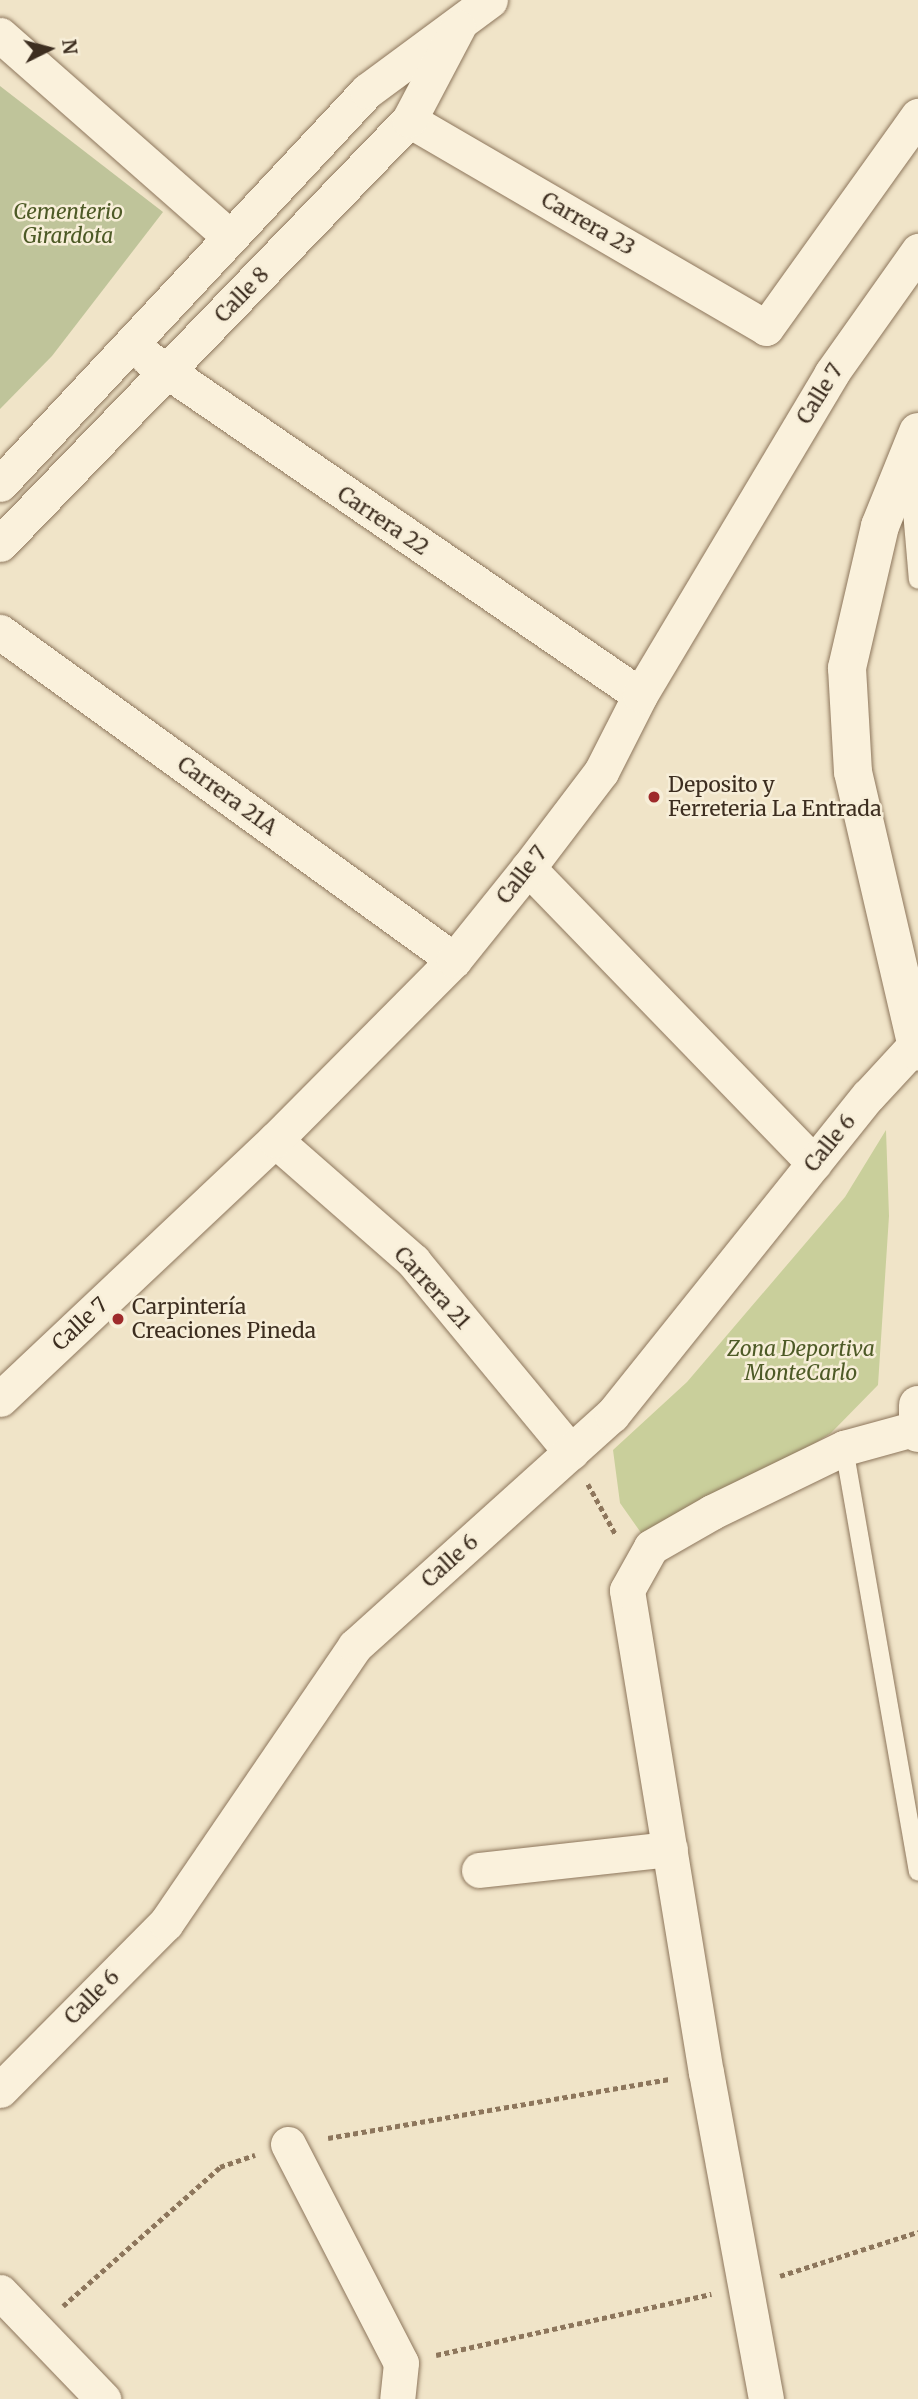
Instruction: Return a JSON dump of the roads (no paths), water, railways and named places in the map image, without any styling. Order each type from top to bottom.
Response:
[{"type":"street","name":"Calle 8","points":[[0,484],[228,235],[367,91],[458,27],[490,0]]},
{"type":"street","name":"Calle 8","points":[[0,544],[409,120],[458,27]]},
{"type":"street","points":[[0,36],[228,235]]},
{"type":"street","name":"Carrera 23","points":[[409,120],[766,328],[918,116]]},
{"type":"street","name":"Calle 7","points":[[0,1399],[275,1140],[454,960],[528,868],[601,772],[640,695],[831,374],[918,251]]},
{"type":"street","name":"Carrera 22","points":[[129,342],[166,373],[640,695]]},
{"type":"street","points":[[913,445],[880,526],[847,668],[853,772],[917,1048]]},
{"type":"street","name":"Carrera 21A","points":[[0,632],[454,960]]},
{"type":"street","points":[[528,868],[814,1163]]},
{"type":"street","name":"Calle 6","points":[[0,2090],[166,1923],[355,1646],[611,1415],[814,1163],[917,1048]]},
{"type":"street","name":"Carrera 21","points":[[275,1140],[413,1261],[572,1452]]},
{"type":"street","points":[[766,2399],[706,2073],[627,1590],[651,1547],[844,1448],[918,1422]]},
{"type":"street","points":[[480,1870],[670,1849]]},
{"type":"street","points":[[288,2144],[401,2363],[397,2399]]},
{"type":"street","points":[[0,2292],[103,2399]]},
{"type":"lane","points":[[913,445],[918,580]]},
{"type":"lane","points":[[844,1448],[918,1872]]},
{"type":"place","name":"Deposito y Ferreteria La Entrada","points":[[654,797]]},
{"type":"place","name":"Carpintería Creaciones Pineda","points":[[118,1319]]},
{"type":"park label","name":"Cementerio Girardota","points":[[68,224]]},
{"type":"park label","name":"Zona Deportiva MonteCarlo","points":[[801,1361]]}]
